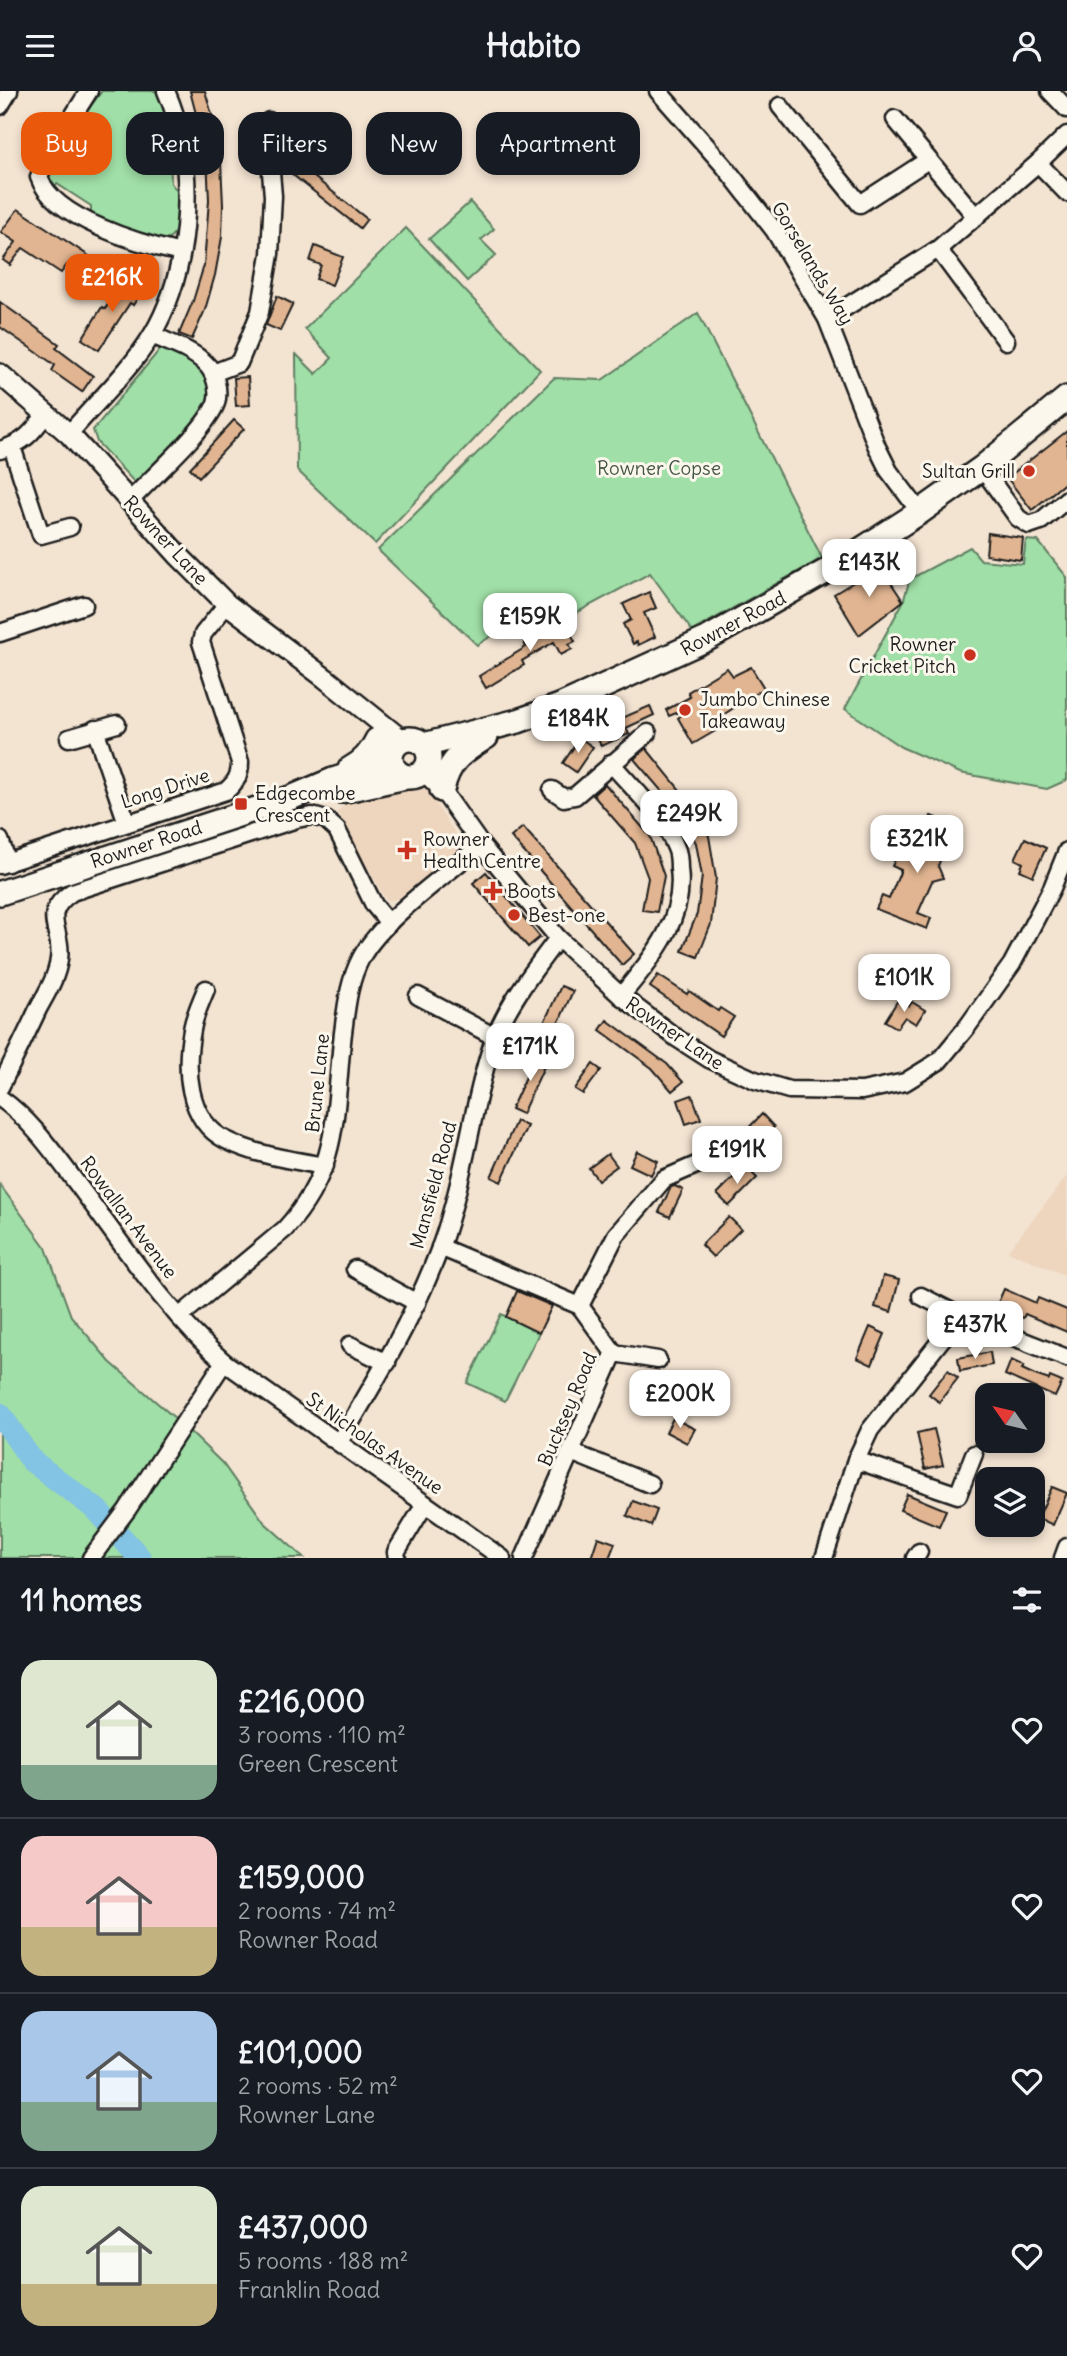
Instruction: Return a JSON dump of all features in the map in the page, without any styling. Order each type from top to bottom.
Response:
[{"type":"main road","name":"Rowner Road","points":[[0,893],[293,797],[332,780],[561,706],[706,639],[839,563],[920,512],[982,468],[1067,398]]},
{"type":"main road","name":"Rowner Road","points":[[293,797],[335,792],[405,756],[486,737],[518,721]]},
{"type":"main road","points":[[442,790],[449,767],[467,749],[486,737]]},
{"type":"street","points":[[0,106],[9,91]]},
{"type":"street","points":[[89,91],[47,157],[39,177],[43,189],[58,203],[98,226],[144,245],[181,253]]},
{"type":"street","points":[[69,434],[138,355],[152,335],[163,311],[181,253],[187,198],[185,165],[179,132],[166,91]]},
{"type":"street","points":[[1049,91],[1067,109]]},
{"type":"street","name":"Gorselands Way","points":[[663,93],[774,230],[827,319],[889,471],[920,512]]},
{"type":"street","points":[[780,106],[860,205],[928,160]]},
{"type":"street","points":[[895,119],[976,217]]},
{"type":"street","points":[[827,319],[938,249],[1067,135]]},
{"type":"street","points":[[1038,163],[1067,193]]},
{"type":"street","points":[[213,373],[239,363],[260,311],[270,254],[271,175]]},
{"type":"street","points":[[938,249],[1006,341]]},
{"type":"street","points":[[130,501],[204,423],[216,401],[213,373],[205,362],[152,335]]},
{"type":"street","name":"Rowner Lane","points":[[0,374],[69,434],[177,555],[227,604],[343,693],[442,790],[481,845],[558,938],[621,996],[678,1039],[709,1059],[755,1080],[789,1090],[862,1091],[905,1081],[939,1061],[1012,964],[1059,891],[1067,852]]},
{"type":"street","points":[[46,414],[28,437],[6,449],[41,535],[71,527]]},
{"type":"street","points":[[982,468],[1018,518],[1029,525],[1041,521],[1067,499]]},
{"type":"street","name":"Long Drive","points":[[4,864],[226,791],[234,783],[240,774],[240,762],[201,642],[203,634],[227,604]]},
{"type":"street","points":[[0,633],[84,605]]},
{"type":"street","points":[[69,738],[117,724]]},
{"type":"street","points":[[95,729],[127,823]]},
{"type":"street","points":[[552,790],[564,798],[575,796],[649,733]]},
{"type":"street","points":[[611,763],[660,820],[677,848],[681,881],[678,905],[670,929],[621,996]]},
{"type":"street","points":[[0,1087],[51,985],[59,962],[60,945],[53,919],[54,910],[62,899],[72,892],[297,818],[312,816],[326,820],[337,830],[367,894],[389,923]]},
{"type":"street","points":[[0,840],[4,864]]},
{"type":"street","name":"Brune Lane","points":[[179,1318],[285,1229],[313,1192],[325,1166],[334,1134],[348,992],[362,955],[389,923],[481,845]]},
{"type":"street","name":"Mansfield Road","points":[[339,1442],[387,1363],[417,1303],[440,1247],[462,1173],[481,1085],[495,1037],[517,994],[558,938]]},
{"type":"street","points":[[206,989],[192,1029],[188,1083],[199,1116],[223,1139],[271,1156],[325,1166]]},
{"type":"street","points":[[418,996],[495,1037]]},
{"type":"street","name":"Rowallan Avenue","points":[[0,1098],[16,1109],[55,1155],[179,1318],[224,1362]]},
{"type":"street","points":[[440,1247],[580,1306],[616,1235],[664,1179],[717,1156]]},
{"type":"street","points":[[355,1269],[417,1303]]},
{"type":"street","points":[[922,1296],[960,1316],[1067,1359]]},
{"type":"street","name":"Bucksey Road","points":[[524,1558],[614,1353],[580,1306]]},
{"type":"street","points":[[824,1558],[856,1460],[870,1430],[960,1316]]},
{"type":"street","points":[[350,1345],[387,1363]]},
{"type":"street","points":[[614,1353],[658,1360]]},
{"type":"street","points":[[95,1552],[127,1510],[224,1362]]},
{"type":"street","name":"St Nicholas Avenue","points":[[224,1362],[502,1558]]},
{"type":"street","points":[[571,1453],[650,1484]]},
{"type":"street","points":[[856,1460],[958,1495],[974,1454]]},
{"type":"street","points":[[397,1558],[396,1552],[425,1504]]},
{"type":"street","points":[[1063,1558],[1067,1547]]},
{"type":"shaded area","name":"Rowner Health Centre","points":[[426,789],[462,844],[452,856],[397,899],[386,900],[337,812],[356,796]]},
{"type":"shaded area","points":[[1067,1176],[1067,1276],[1008,1251]]},
{"type":"green space","points":[[102,91],[156,91],[165,112],[126,112],[126,175],[171,175],[171,183],[178,192],[176,231],[167,241],[149,241],[91,214],[91,206],[57,184],[53,190],[46,175],[112,175],[112,112],[86,112]]},
{"type":"green space","points":[[470,202],[494,229],[481,240],[496,255],[467,281],[429,239]]},
{"type":"green space","points":[[406,228],[540,370],[375,544],[297,470],[296,354],[316,374],[332,358],[305,329]]},
{"type":"green space","name":"Rowner Copse","points":[[698,313],[822,558],[692,631],[650,573],[565,619],[527,614],[477,645],[378,550],[554,378],[602,380]]},
{"type":"green space","points":[[161,348],[199,366],[210,397],[192,426],[146,481],[135,483],[97,442],[93,430]]},
{"type":"green space","name":"Rowner Cricket Pitch","points":[[1026,540],[1038,541],[1067,577],[1067,780],[1047,789],[960,773],[901,747],[845,709],[903,602],[910,579],[970,547],[981,560],[1023,564]]},
{"type":"green space","points":[[0,1185],[46,1248],[71,1316],[110,1362],[223,1464],[264,1522],[304,1558],[0,1558]]},
{"type":"green space","points":[[501,1314],[539,1333],[505,1401],[467,1383]]},
{"type":"building","points":[[190,91],[205,91],[211,112],[195,112]]},
{"type":"building","points":[[208,175],[222,175],[222,237],[205,310],[192,339],[179,334],[204,265],[209,200]]},
{"type":"building","points":[[293,175],[311,175],[367,219],[360,228]]},
{"type":"building","points":[[18,209],[101,264],[89,281],[67,265],[61,273],[23,248],[10,265],[3,260],[16,242],[1,232]]},
{"type":"building","points":[[315,246],[343,257],[332,285],[316,279],[321,265],[310,261]]},
{"type":"building","points":[[125,278],[143,290],[133,305],[130,303],[99,350],[82,339]]},
{"type":"building","points":[[277,296],[293,304],[280,331],[266,325]]},
{"type":"building","points":[[0,302],[59,344],[56,348],[93,376],[82,392],[52,371],[55,365],[0,327]]},
{"type":"building","points":[[248,377],[250,405],[236,406],[234,378]]},
{"type":"building","points":[[234,420],[244,429],[199,477],[190,468]]},
{"type":"building","points":[[1067,431],[1067,481],[1032,510],[1007,478]]},
{"type":"building","points":[[988,533],[1023,538],[1021,560],[986,555]]},
{"type":"building","points":[[880,566],[903,601],[859,635],[834,594]]},
{"type":"building","points":[[649,592],[656,608],[644,613],[655,637],[638,645],[637,642],[633,644],[623,624],[631,620],[623,604]]},
{"type":"building","points":[[560,622],[563,627],[566,625],[575,641],[569,644],[572,649],[561,655],[554,642],[522,661],[524,665],[486,688],[479,676],[526,647],[524,643]]},
{"type":"building","points":[[751,667],[764,688],[723,715],[729,723],[693,744],[678,718],[691,707],[669,716],[666,710],[690,697],[688,692],[727,668],[733,676]]},
{"type":"building","points":[[650,706],[654,715],[626,728],[629,734],[601,746],[594,730]]},
{"type":"building","points":[[580,738],[593,747],[576,772],[563,763]]},
{"type":"building","points":[[646,748],[693,806],[709,836],[716,878],[711,924],[698,957],[682,951],[697,914],[702,876],[696,843],[679,811],[634,759]]},
{"type":"building","points":[[605,784],[650,836],[664,876],[657,912],[642,910],[648,878],[635,843],[593,795]]},
{"type":"building","points":[[931,816],[951,824],[939,851],[943,853],[938,866],[943,878],[932,881],[918,913],[931,918],[927,929],[876,909],[882,896],[889,899],[901,870],[892,866],[897,856],[908,853],[917,831],[924,834]]},
{"type":"building","points":[[523,827],[634,954],[622,965],[511,837]]},
{"type":"building","points":[[1025,838],[1046,848],[1033,876],[1020,870],[1023,863],[1015,859]]},
{"type":"building","points":[[486,872],[540,937],[528,947],[473,883]]},
{"type":"building","points":[[658,975],[687,994],[689,991],[718,1011],[720,1008],[734,1017],[721,1036],[650,987]]},
{"type":"building","points":[[561,986],[573,991],[547,1048],[535,1042]]},
{"type":"building","points":[[898,1000],[909,1006],[912,1002],[925,1010],[916,1024],[905,1017],[897,1028],[885,1021]]},
{"type":"building","points":[[607,1020],[667,1064],[683,1082],[672,1091],[652,1068],[600,1030]]},
{"type":"building","points":[[537,1053],[548,1058],[522,1114],[511,1109]]},
{"type":"building","points":[[593,1064],[601,1070],[583,1094],[575,1089]]},
{"type":"building","points":[[692,1095],[701,1119],[686,1124],[678,1100]]},
{"type":"building","points":[[762,1114],[774,1127],[746,1155],[734,1143]]},
{"type":"building","points":[[516,1121],[527,1126],[501,1182],[491,1177]]},
{"type":"building","points":[[637,1151],[658,1161],[651,1175],[630,1165]]},
{"type":"building","points":[[608,1154],[617,1166],[598,1180],[589,1168]]},
{"type":"building","points":[[745,1166],[757,1178],[729,1206],[717,1194]]},
{"type":"building","points":[[671,1187],[683,1190],[670,1217],[659,1212]]},
{"type":"building","points":[[729,1217],[741,1229],[713,1257],[701,1245]]},
{"type":"building","points":[[883,1276],[899,1280],[891,1312],[875,1307]]},
{"type":"building","points":[[1004,1289],[1036,1303],[1038,1298],[1067,1310],[1067,1332],[1025,1314],[1023,1318],[996,1307]]},
{"type":"building","points":[[517,1291],[552,1306],[539,1333],[506,1317]]},
{"type":"building","points":[[870,1327],[885,1334],[872,1365],[857,1358]]},
{"type":"building","points":[[990,1352],[992,1365],[960,1371],[958,1358]]},
{"type":"building","points":[[1011,1360],[1035,1375],[1062,1382],[1055,1397],[1045,1393],[1045,1383],[1023,1383],[1005,1375]]},
{"type":"building","points":[[948,1370],[958,1378],[939,1402],[929,1394]]},
{"type":"building","points":[[673,1418],[695,1429],[687,1443],[666,1432]]},
{"type":"building","points":[[934,1429],[943,1465],[925,1469],[917,1433]]},
{"type":"building","points":[[1052,1487],[1067,1493],[1053,1525],[1045,1521],[1045,1502]]},
{"type":"building","points":[[907,1494],[946,1510],[939,1526],[900,1510]]},
{"type":"building","points":[[633,1501],[657,1510],[651,1526],[627,1516]]},
{"type":"building","points":[[598,1537],[615,1543],[609,1558],[591,1558]]},
{"type":"waterway","points":[[0,1414],[32,1461],[97,1510],[140,1558]]},
{"type":"place","name":"Sultan Grill","points":[[1029,471]]},
{"type":"place","name":"Rowner Cricket Pitch","points":[[970,655]]},
{"type":"place","name":"Jumbo Chinese Takeaway","points":[[685,710]]},
{"type":"place","name":"Edgecombe Crescent","points":[[241,804]]},
{"type":"place","name":"Rowner Health Centre","points":[[407,850]]},
{"type":"place","name":"Boots","points":[[493,891]]},
{"type":"place","name":"Best-one","points":[[514,915]]}]
